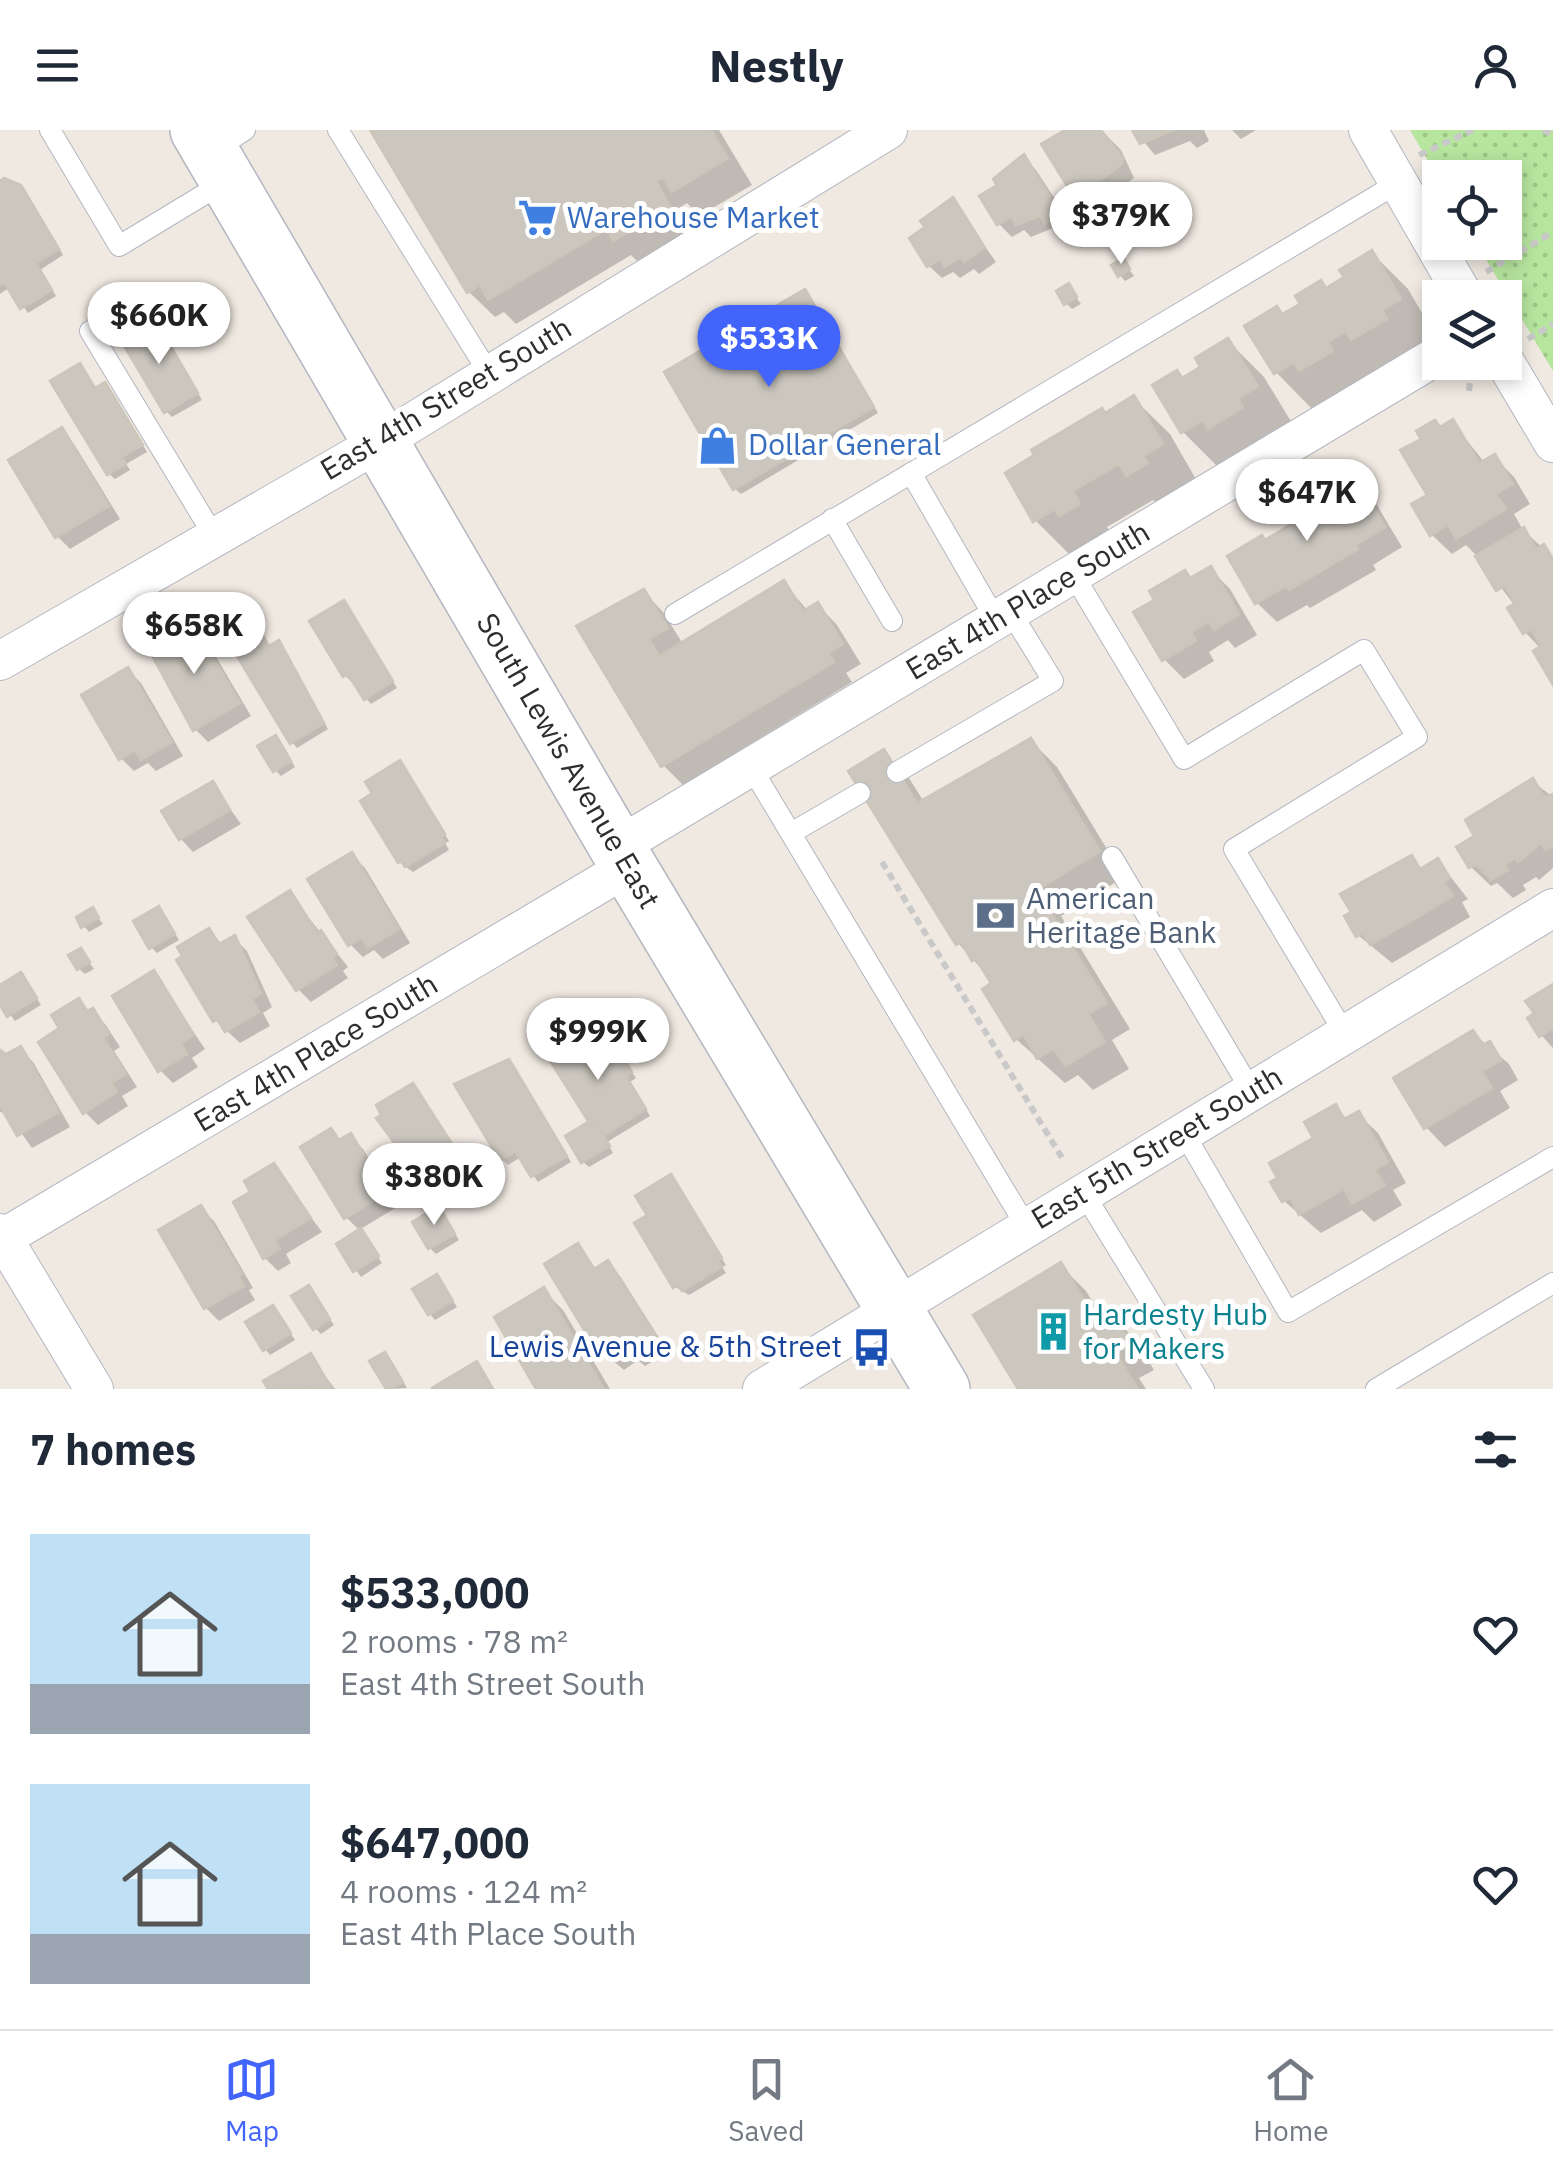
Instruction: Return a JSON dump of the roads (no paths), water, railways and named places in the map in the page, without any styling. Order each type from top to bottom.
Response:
[{"type":"main road","name":"South Lewis Avenue East","points":[[221,148],[382,441],[623,857],[942,1389]]},
{"type":"street","name":"East 4th Street South","points":[[0,661],[382,441],[888,130]]},
{"type":"street","points":[[1368,130],[1408,169],[1473,280]]},
{"type":"street","name":"East 4th Place South","points":[[2,1235],[507,940],[751,768],[1073,574],[1442,380]]},
{"type":"street","points":[[1504,380],[1553,442]]},
{"type":"street","name":"East 5th Street South","points":[[767,1386],[1026,1226],[1074,1176],[1184,1133],[1553,908]]},
{"type":"street","points":[[2,1235],[94,1389]]},
{"type":"lane","points":[[50,130],[118,246],[221,148]]},
{"type":"lane","points":[[338,130],[490,374]]},
{"type":"lane","points":[[675,614],[1408,169]]},
{"type":"lane","points":[[90,331],[214,536]]},
{"type":"lane","points":[[898,772],[1053,681],[1003,616],[910,473]]},
{"type":"lane","points":[[832,519],[892,621]]},
{"type":"lane","points":[[1073,574],[1184,758],[1364,650],[1408,723],[1416,737],[1234,849],[1345,1034]]},
{"type":"lane","points":[[751,768],[1026,1226]]},
{"type":"lane","points":[[791,833],[860,792]]},
{"type":"lane","points":[[1112,857],[1252,1092]]},
{"type":"lane","points":[[1184,1133],[1288,1312],[1553,1157]]},
{"type":"lane","points":[[1074,1176],[1204,1389]]},
{"type":"lane","points":[[1376,1389],[1553,1283]]},
{"type":"place","name":"Warehouse Market","points":[[537,218]]},
{"type":"place","name":"Dollar General","points":[[718,445]]},
{"type":"place","name":"American Heritage Bank","points":[[996,916]]},
{"type":"place","name":"Hardesty Hub for Makers","points":[[1053,1332]]},
{"type":"place","name":"Lewis Avenue & 5th Street","points":[[872,1347]]}]
